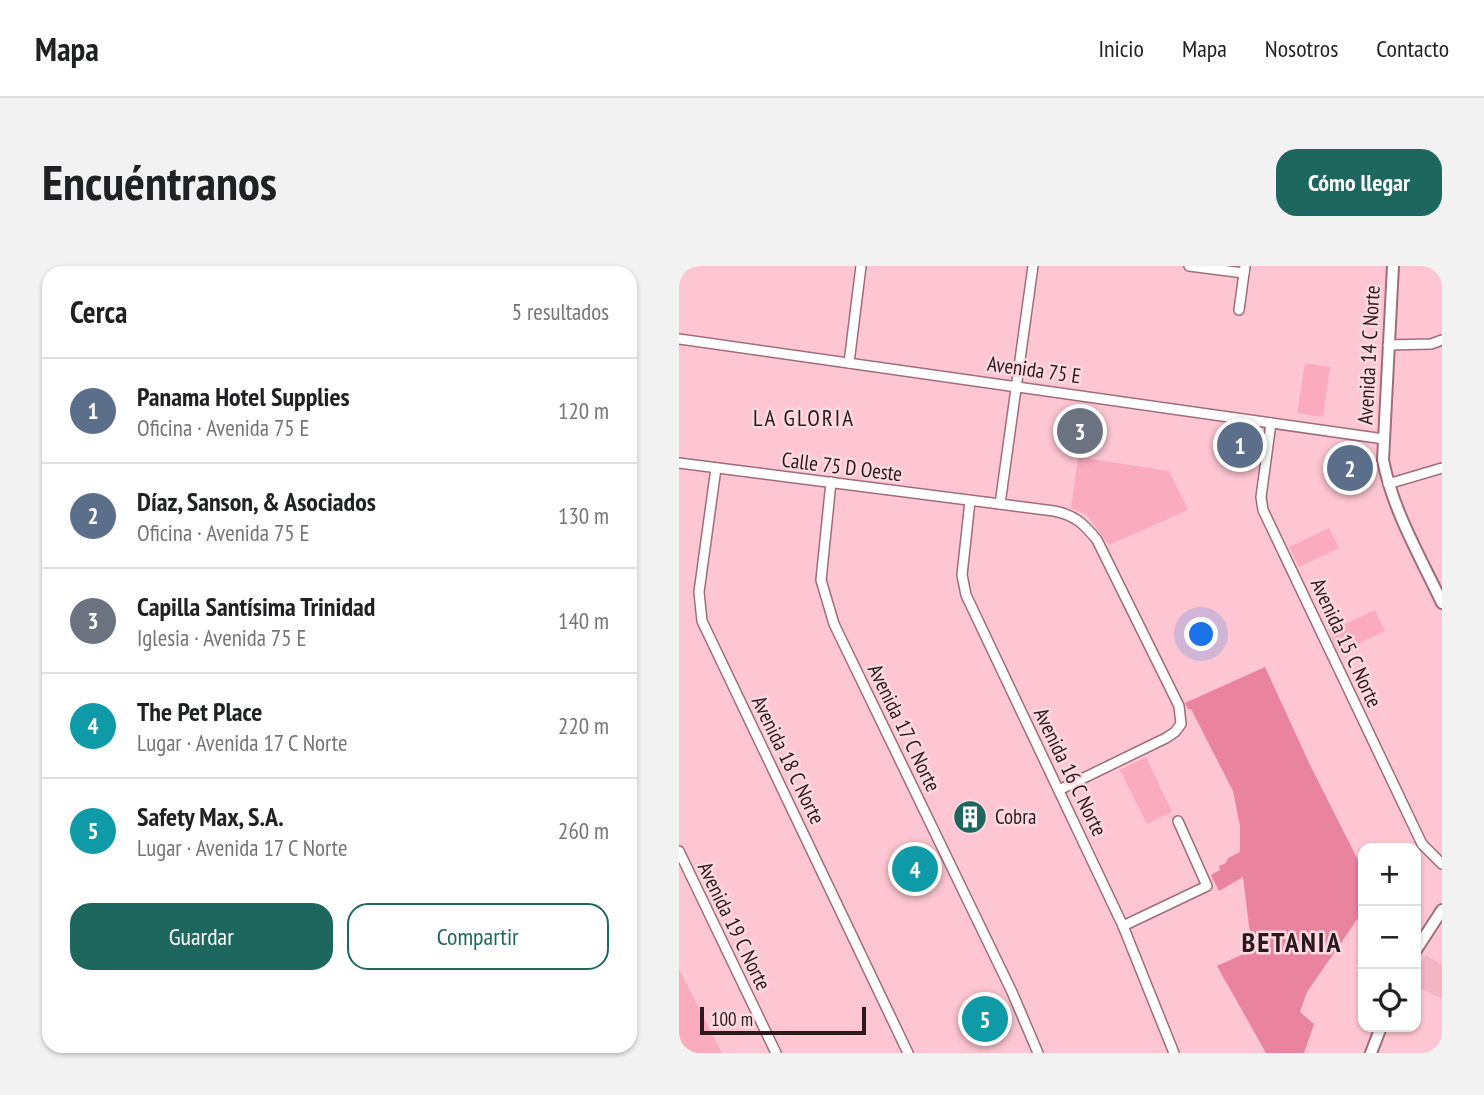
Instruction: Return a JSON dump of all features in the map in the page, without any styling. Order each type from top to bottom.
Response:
[{"type":"street","points":[[849,363],[861,266]]},
{"type":"street","points":[[1000,504],[1033,266]]},
{"type":"street","points":[[1189,266],[1245,270],[1239,310]]},
{"type":"street","name":"Avenida 14 C Norte","points":[[1393,266],[1383,460],[1388,484],[1402,520],[1442,603]]},
{"type":"street","name":"Avenida 75 E","points":[[679,339],[1384,439]]},
{"type":"street","points":[[1388,345],[1431,344],[1442,340]]},
{"type":"street","name":"Avenida 15 C Norte","points":[[1271,423],[1261,497],[1263,510],[1422,844],[1442,864]]},
{"type":"street","name":"Calle 75 D Oeste","points":[[679,463],[1065,513],[1081,522],[1089,530],[1108,564],[1178,706],[1181,724],[1166,738],[1059,790]]},
{"type":"street","name":"Avenida 18 C Norte","points":[[716,468],[699,592],[702,621],[908,1053]]},
{"type":"street","points":[[1388,484],[1442,468]]},
{"type":"street","name":"Avenida 17 C Norte","points":[[831,482],[821,580],[834,624],[1012,992],[1038,1053]]},
{"type":"street","name":"Avenida 16 C Norte","points":[[970,501],[962,575],[966,595],[1123,926],[1174,1053]]},
{"type":"street","points":[[1123,926],[1207,886],[1178,821]]},
{"type":"street","name":"Avenida 19 C Norte","points":[[679,852],[776,1053]]},
{"type":"street","points":[[1421,942],[1442,910]]},
{"type":"street","points":[[1371,1053],[1379,1032]]},
{"type":"shaded area","points":[[1305,363],[1330,367],[1323,417],[1297,413]]},
{"type":"shaded area","points":[[1078,457],[1169,471],[1188,510],[1109,545],[1087,515],[1071,508]]},
{"type":"shaded area","points":[[1329,528],[1339,548],[1299,567],[1289,547]]},
{"type":"shaded area","points":[[1375,610],[1385,631],[1339,653],[1329,631]]},
{"type":"shaded area","points":[[1265,667],[1358,860],[1358,918],[1307,992],[1300,1012],[1314,1024],[1304,1053],[1266,1053],[1217,966],[1252,950],[1243,877],[1219,891],[1211,875],[1220,870],[1219,866],[1226,863],[1228,858],[1240,852],[1240,826],[1233,791],[1191,709],[1188,709],[1185,703]]},
{"type":"shaded area","points":[[1146,757],[1172,812],[1147,824],[1120,770]]},
{"type":"shaded area","points":[[1426,955],[1442,965],[1442,999],[1421,988],[1421,963]]},
{"type":"shaded area","points":[[679,969],[722,1053],[679,1053]]},
{"type":"place","name":"Capilla Santísima Trinidad","points":[[1080,431]]},
{"type":"place","name":"Panama Hotel Supplies","points":[[1240,445]]},
{"type":"place","name":"Díaz, Sanson, & Asociados","points":[[1350,468]]},
{"type":"place","name":"Cobra","points":[[970,817]]},
{"type":"place","name":"The Pet Place","points":[[915,869]]},
{"type":"place","name":"Safety Max, S.A.","points":[[985,1019]]},
{"type":"district","name":"LA GLORIA","points":[[804,418]]},
{"type":"district","name":"BETANIA","points":[[1292,942]]}]
